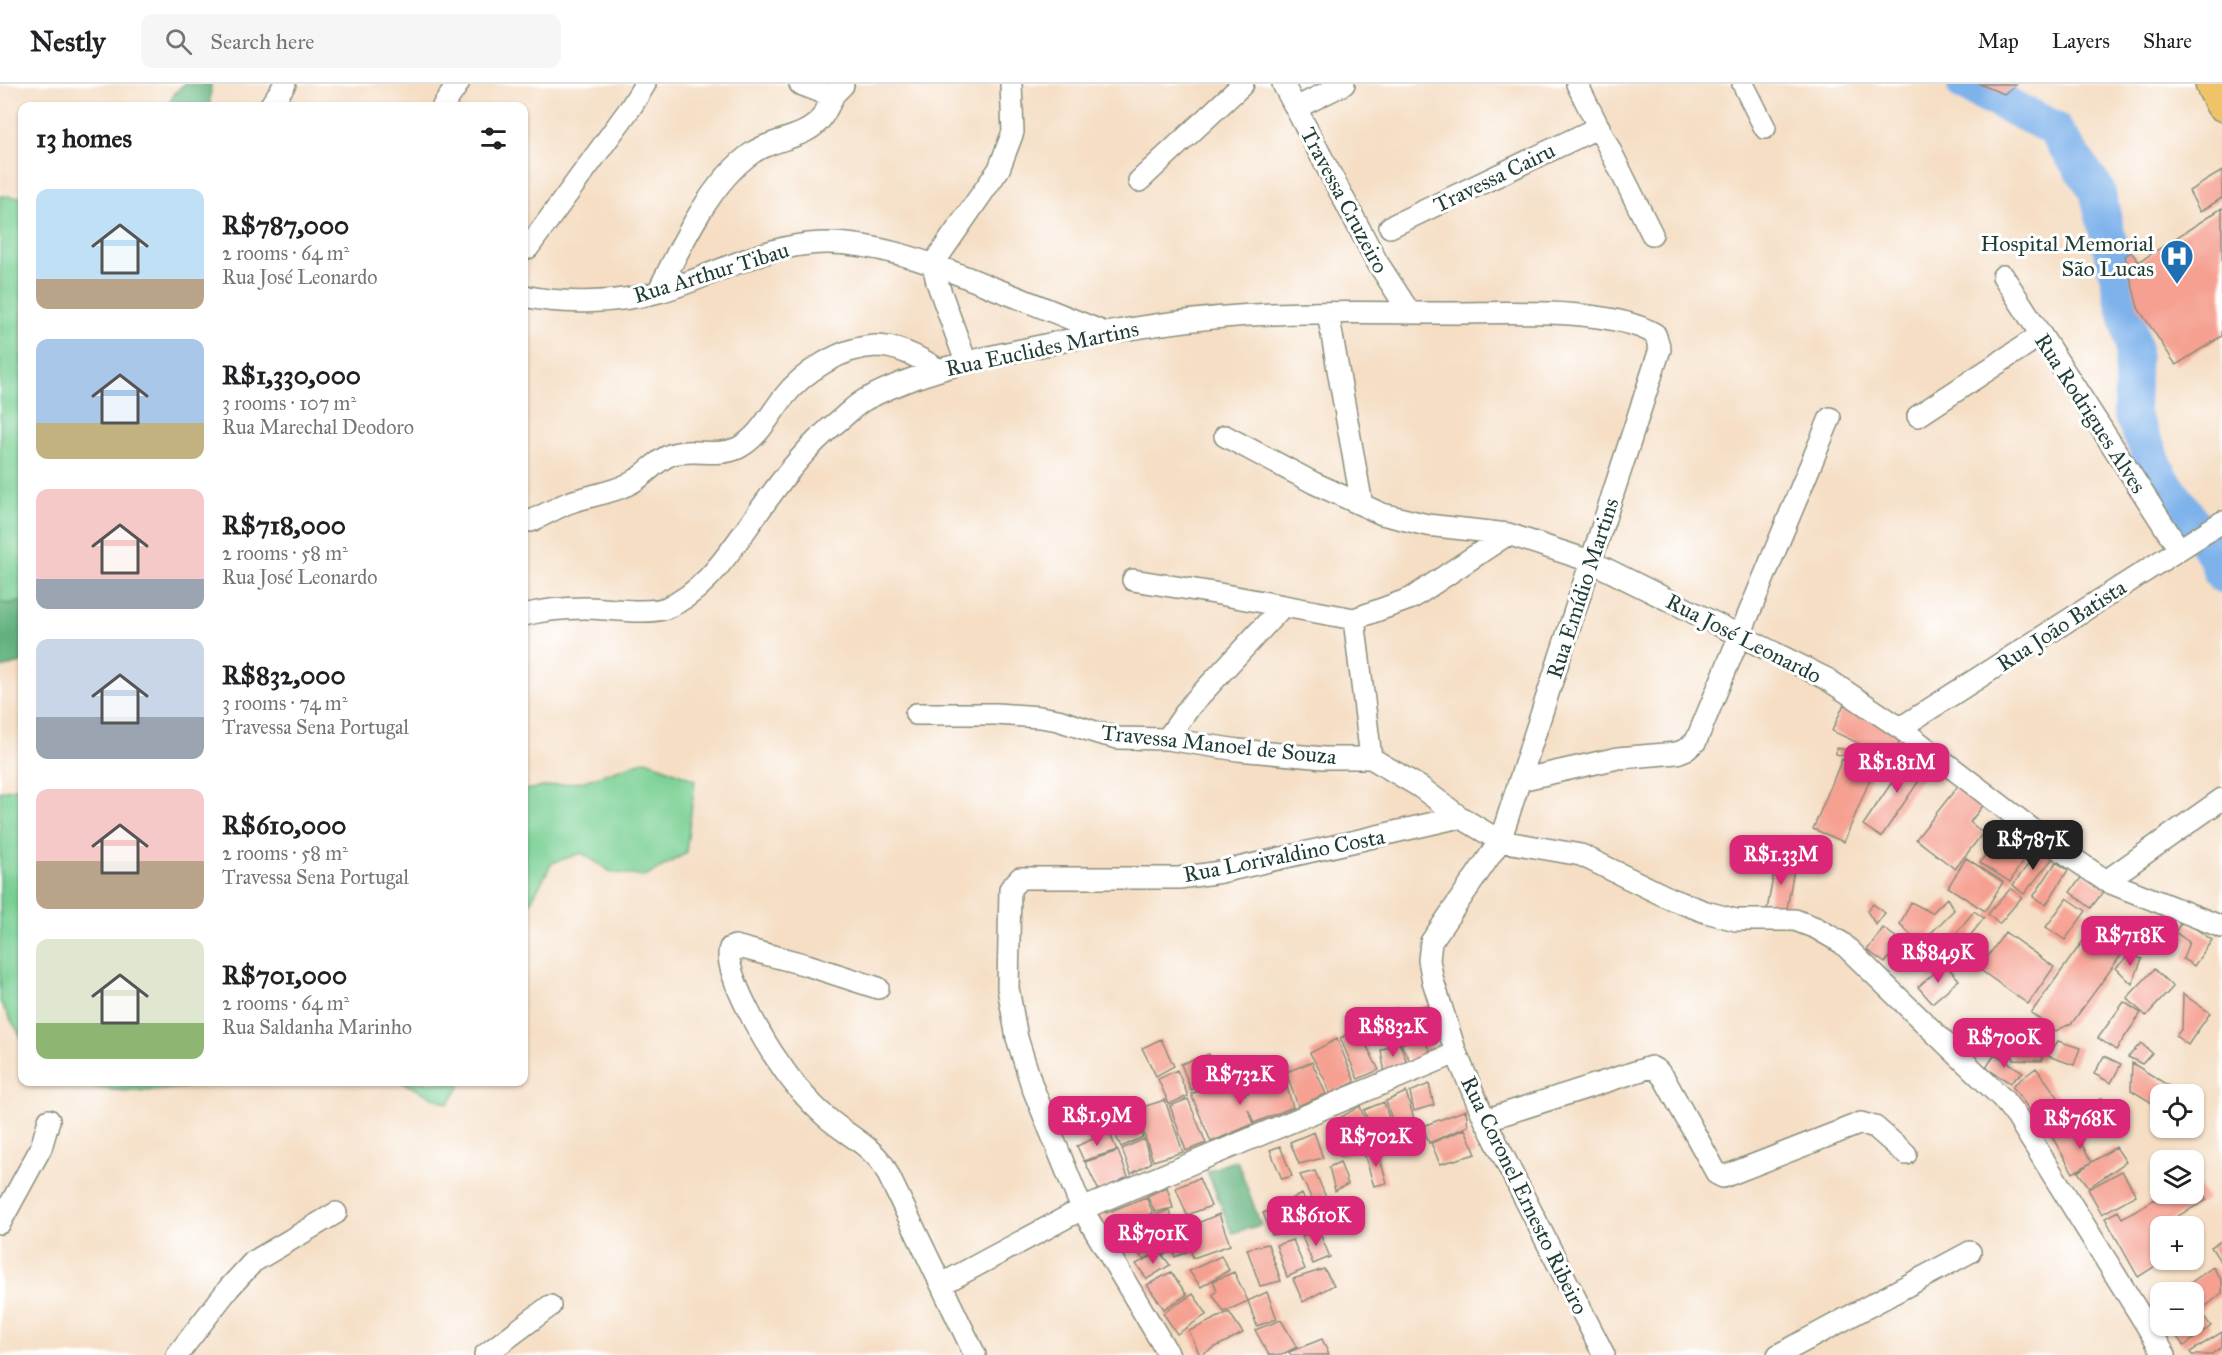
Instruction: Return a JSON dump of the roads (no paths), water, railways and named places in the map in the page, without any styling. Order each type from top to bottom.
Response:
[{"type":"main road","points":[[2212,84],[2222,105]]},
{"type":"street","points":[[273,102],[285,84]]},
{"type":"street","points":[[446,102],[458,84]]},
{"type":"street","points":[[528,248],[631,107],[645,84]]},
{"type":"street","points":[[800,84],[829,95],[838,89]]},
{"type":"street","points":[[966,362],[937,282],[933,264],[999,169],[1013,132],[1011,84]]},
{"type":"street","points":[[1139,181],[1243,84]]},
{"type":"street","name":"Travessa Cruzeiro","points":[[1283,84],[1377,262],[1410,313]]},
{"type":"street","points":[[1296,108],[1344,84]]},
{"type":"street","points":[[1577,84],[1652,234]]},
{"type":"street","points":[[1743,84],[1765,128]]},
{"type":"street","points":[[658,292],[679,250],[718,187],[752,153],[772,142],[811,128],[820,121],[838,89]]},
{"type":"street","name":"Travessa Cairu","points":[[1390,227],[1599,127]]},
{"type":"street","name":"Rua Arthur Tibau","points":[[528,297],[546,301],[617,300],[658,292],[770,251],[810,244],[854,244],[933,264],[1102,332]]},
{"type":"street","name":"Rua Rodrigues Alves","points":[[2003,276],[2179,549]]},
{"type":"street","name":"Rua Euclides Martins","points":[[528,614],[584,608],[663,609],[689,595],[724,560],[779,483],[803,453],[824,432],[864,400],[939,370],[966,362],[1102,332],[1271,314],[1521,312],[1607,318],[1634,325],[1655,334]]},
{"type":"street","points":[[1328,314],[1362,505]]},
{"type":"street","name":"Rua Emídio Martins","points":[[1500,841],[1660,349],[1655,334]]},
{"type":"street","points":[[1918,416],[2041,335]]},
{"type":"street","points":[[531,521],[567,504],[629,484],[671,455],[683,452],[720,452],[734,450],[744,445],[756,436],[784,396],[803,378],[825,362],[855,350],[877,346],[906,351],[939,370]]},
{"type":"street","points":[[1520,780],[1618,758],[1677,753],[1687,749],[1696,741],[1830,418]]},
{"type":"street","name":"Rua José Leonardo","points":[[1225,436],[1382,514],[1427,525],[1508,534],[1590,561],[1827,679],[1900,728],[2046,840],[2106,882],[2222,927]]},
{"type":"street","name":"Rua João Batista","points":[[1900,728],[2222,522]]},
{"type":"street","points":[[1132,580],[1354,620],[1412,598],[1508,534]]},
{"type":"street","points":[[1167,740],[1191,705],[1282,608]]},
{"type":"street","points":[[1354,620],[1371,758]]},
{"type":"street","name":"Travessa Manoel de Souza","points":[[916,714],[996,714],[1040,717],[1118,738],[1167,740],[1313,757],[1371,758],[1420,787],[1460,817],[1500,841]]},
{"type":"street","points":[[2106,882],[2222,799]]},
{"type":"street","name":"Rua Lorivaldino Costa","points":[[1082,1209],[1032,1086],[1017,1038],[1008,988],[1010,888],[1020,878],[1179,878],[1221,872],[1460,817]]},
{"type":"street","points":[[1500,841],[1581,855],[1706,912],[1736,920],[1795,920],[1816,928],[1842,943],[2003,1099],[2017,1117],[2165,1355]]},
{"type":"street","name":"Rua Coronel Ernesto Ribeiro","points":[[1500,841],[1431,942],[1428,960],[1456,1053],[1485,1120],[1604,1355]]},
{"type":"street","points":[[878,988],[807,965],[735,946],[730,948],[728,953],[731,970],[753,1020],[780,1065],[825,1116],[876,1154],[884,1167],[975,1355]]},
{"type":"street","points":[[942,1284],[1082,1209],[1456,1053]]},
{"type":"street","points":[[1485,1120],[1652,1067],[1664,1078],[1717,1174],[1723,1177],[1861,1123],[1875,1127],[1906,1154]]},
{"type":"street","points":[[0,1223],[41,1148],[49,1120]]},
{"type":"street","points":[[1082,1209],[1169,1355]]},
{"type":"street","points":[[177,1355],[229,1288],[253,1262],[336,1213]]},
{"type":"street","points":[[1778,1355],[1970,1252]]},
{"type":"street","points":[[485,1355],[550,1306]]},
{"type":"waterway","points":[[1965,84],[2053,128],[2097,190],[2133,344],[2131,414],[2162,480],[2214,553],[2222,575]]},
{"type":"place","name":"Hospital Memorial São Lucas","points":[[2177,285]]}]
